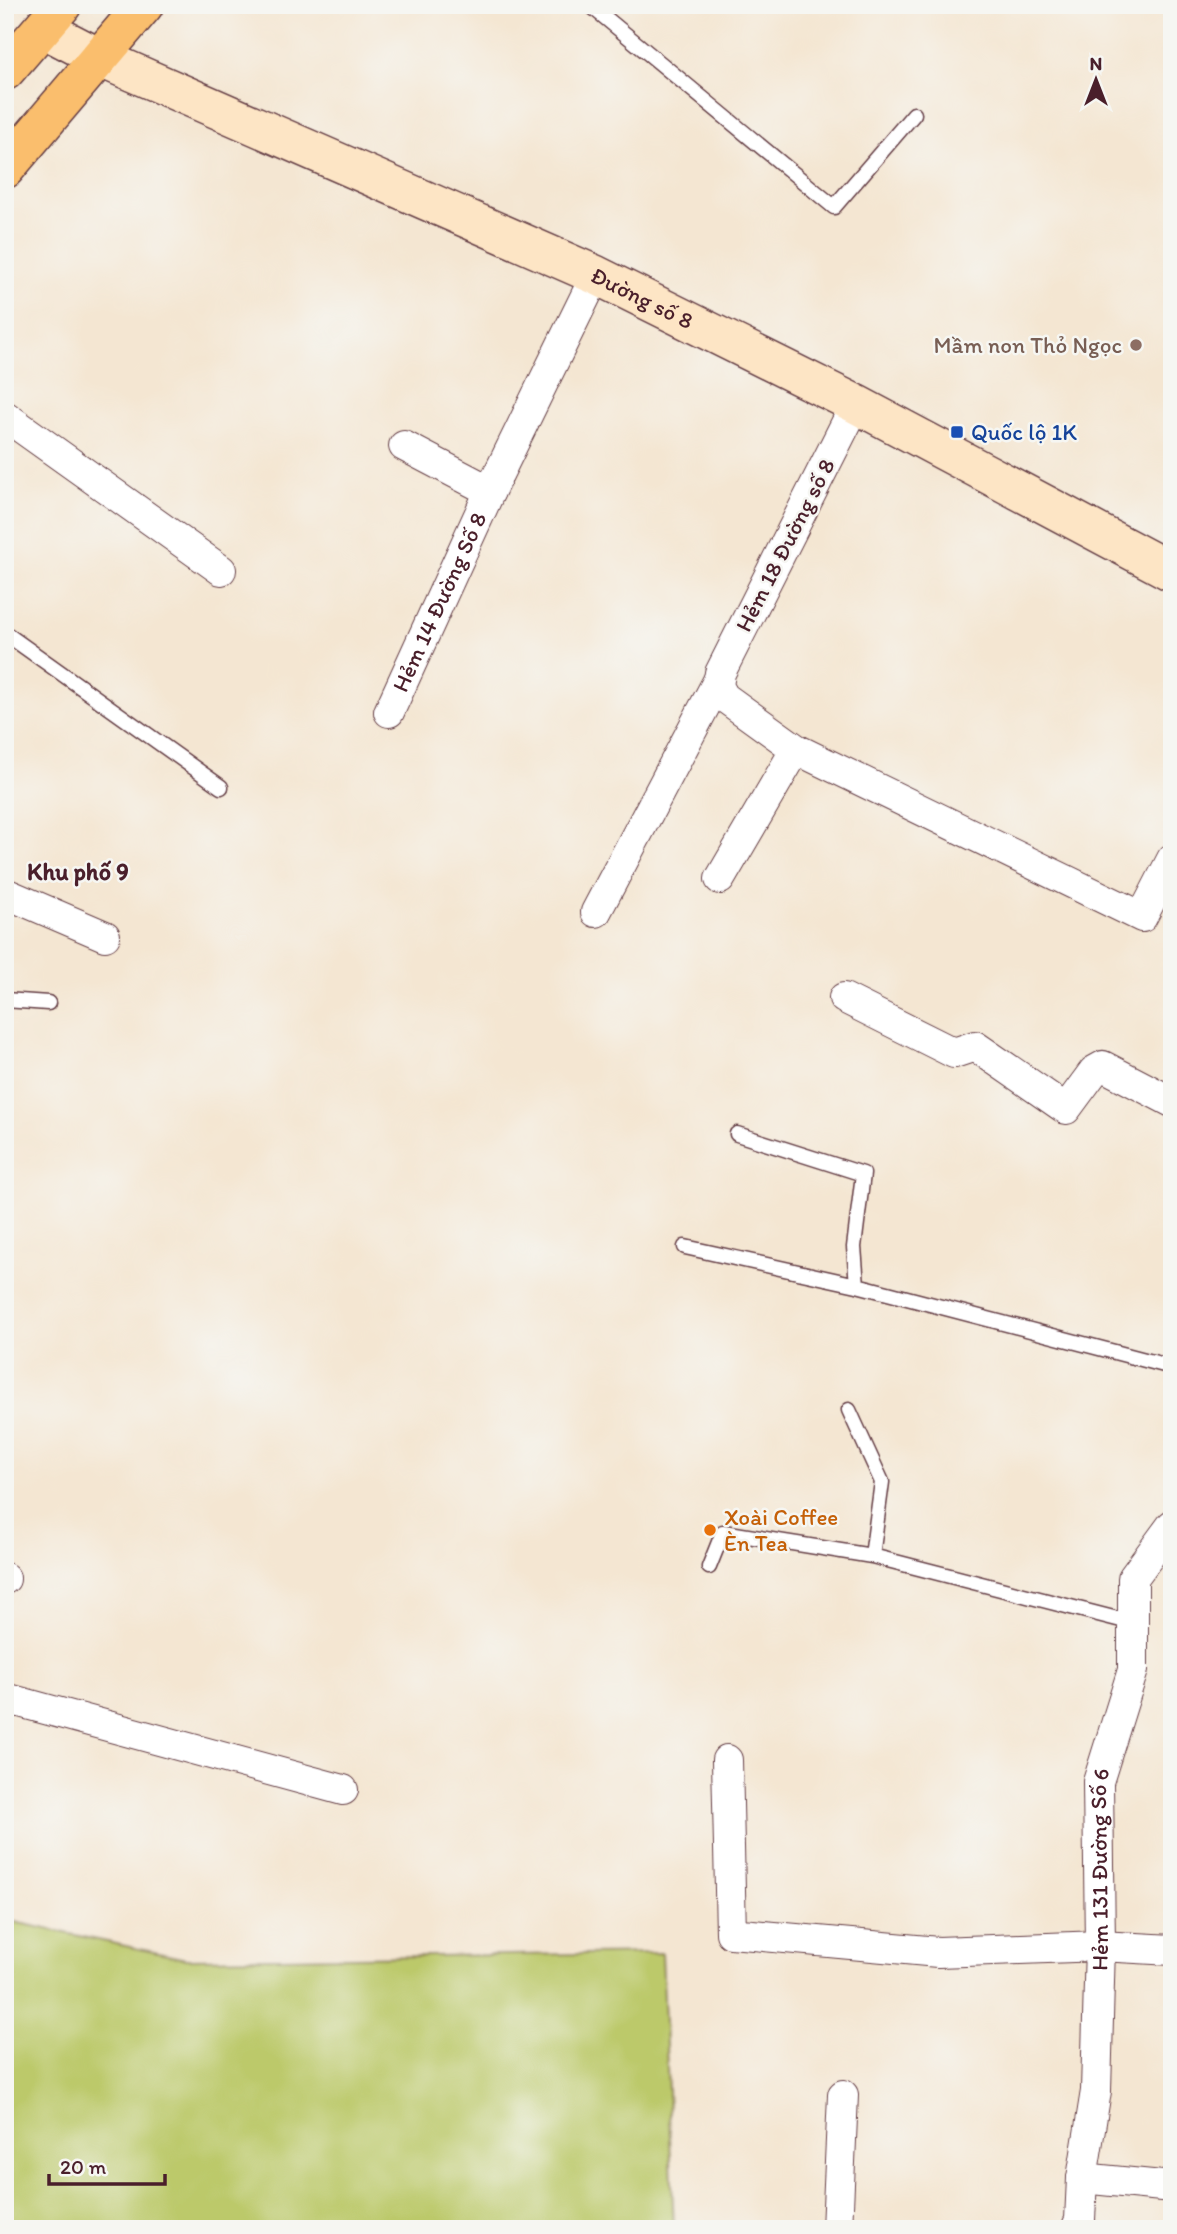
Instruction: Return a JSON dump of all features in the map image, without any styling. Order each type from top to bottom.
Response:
[{"type":"main road","points":[[5,169],[144,5]]},
{"type":"main road","points":[[5,71],[53,17]]},
{"type":"street","name":"Đường số 8","points":[[53,17],[98,57],[596,275],[856,404],[1172,572]]},
{"type":"street","name":"Hẻm 14 Đường Số 8","points":[[389,712],[490,491],[596,275]]},
{"type":"street","name":"Hẻm 18 Đường số 8","points":[[596,912],[718,683],[856,404]]},
{"type":"street","points":[[5,416],[221,570]]},
{"type":"street","name":"Hẻm 14 Đường Số 8","points":[[404,446],[490,491]]},
{"type":"street","points":[[718,683],[724,696],[796,749],[1142,917],[1164,894],[1172,859]]},
{"type":"street","points":[[720,879],[796,749]]},
{"type":"street","points":[[5,893],[105,936]]},
{"type":"street","points":[[844,998],[954,1053],[975,1046],[1066,1109],[1094,1071],[1103,1066],[1172,1102]]},
{"type":"street","name":"Hẻm 131 Đường Số 6","points":[[1076,2229],[1080,2220],[1082,2178],[1096,2091],[1100,1947],[1098,1782],[1133,1670],[1133,1578],[1172,1525]]},
{"type":"street","points":[[5,1698],[343,1790]]},
{"type":"street","points":[[727,1760],[731,1933],[938,1952],[1100,1947],[1172,1950]]},
{"type":"street","points":[[837,2229],[843,2095]]},
{"type":"street","points":[[1082,2178],[1172,2187]]},
{"type":"lane","points":[[590,5],[834,208],[914,114]]},
{"type":"lane","points":[[5,633],[221,787]]},
{"type":"lane","points":[[5,1000],[48,1003]]},
{"type":"lane","points":[[737,1134],[863,1174],[854,1247],[857,1285]]},
{"type":"lane","points":[[685,1247],[857,1285],[1172,1367]]},
{"type":"lane","points":[[849,1410],[883,1482],[872,1556]]},
{"type":"lane","points":[[709,1567],[723,1532],[872,1556],[1133,1623]]},
{"type":"green space","points":[[5,1920],[186,1959],[662,1953],[674,2229],[5,2229]]},
{"type":"place","name":"Mầm non Thỏ Ngọc","points":[[1136,345]]},
{"type":"place","name":"Quốc lộ 1K","points":[[957,432]]},
{"type":"place","name":"Xoài Coffee Èn Tea","points":[[710,1530]]},
{"type":"district","name":"Khu phố 9","points":[[78,871]]}]
